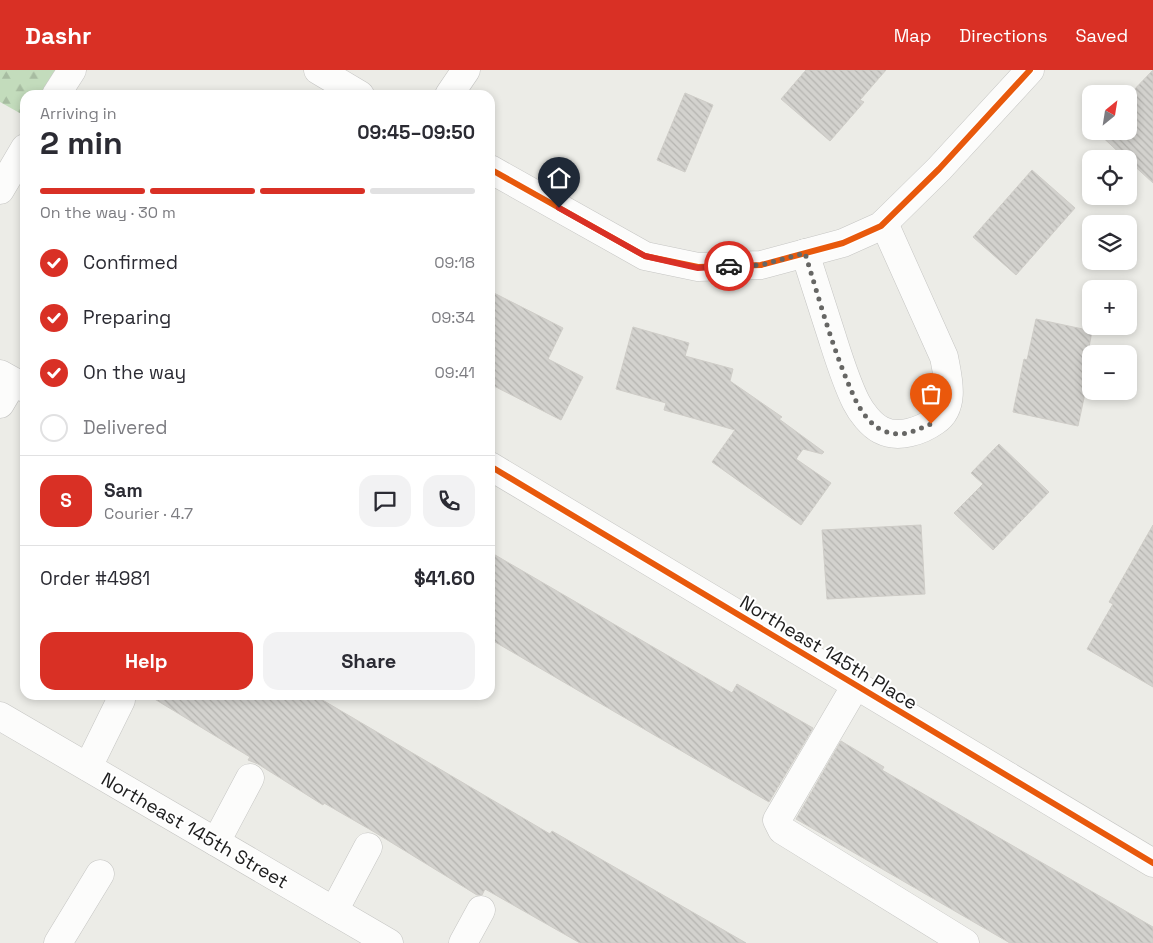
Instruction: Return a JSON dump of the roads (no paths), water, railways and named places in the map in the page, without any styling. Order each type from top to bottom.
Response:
[{"type":"street","points":[[59,90],[72,70]]},
{"type":"street","points":[[318,70],[352,90]]},
{"type":"street","points":[[452,90],[466,70]]},
{"type":"street","points":[[495,172],[645,256],[698,268],[761,265],[843,243],[881,226],[939,169],[1030,70]]},
{"type":"street","points":[[0,190],[20,156]]},
{"type":"street","points":[[805,253],[839,360],[856,403],[871,422],[883,431],[907,434],[931,424],[942,416],[949,401],[948,376],[944,357],[884,223]]},
{"type":"street","name":"Northeast 145th Place","points":[[495,469],[1153,863]]},
{"type":"street","points":[[856,685],[777,820],[782,830],[965,943]]},
{"type":"street","points":[[88,767],[121,700]]},
{"type":"street","name":"Northeast 145th Street","points":[[0,716],[389,943]]},
{"type":"street","points":[[216,842],[250,778]]},
{"type":"street","points":[[334,911],[368,846]]},
{"type":"street","points":[[58,943],[100,874]]},
{"type":"street","points":[[463,943],[481,910]]}]
